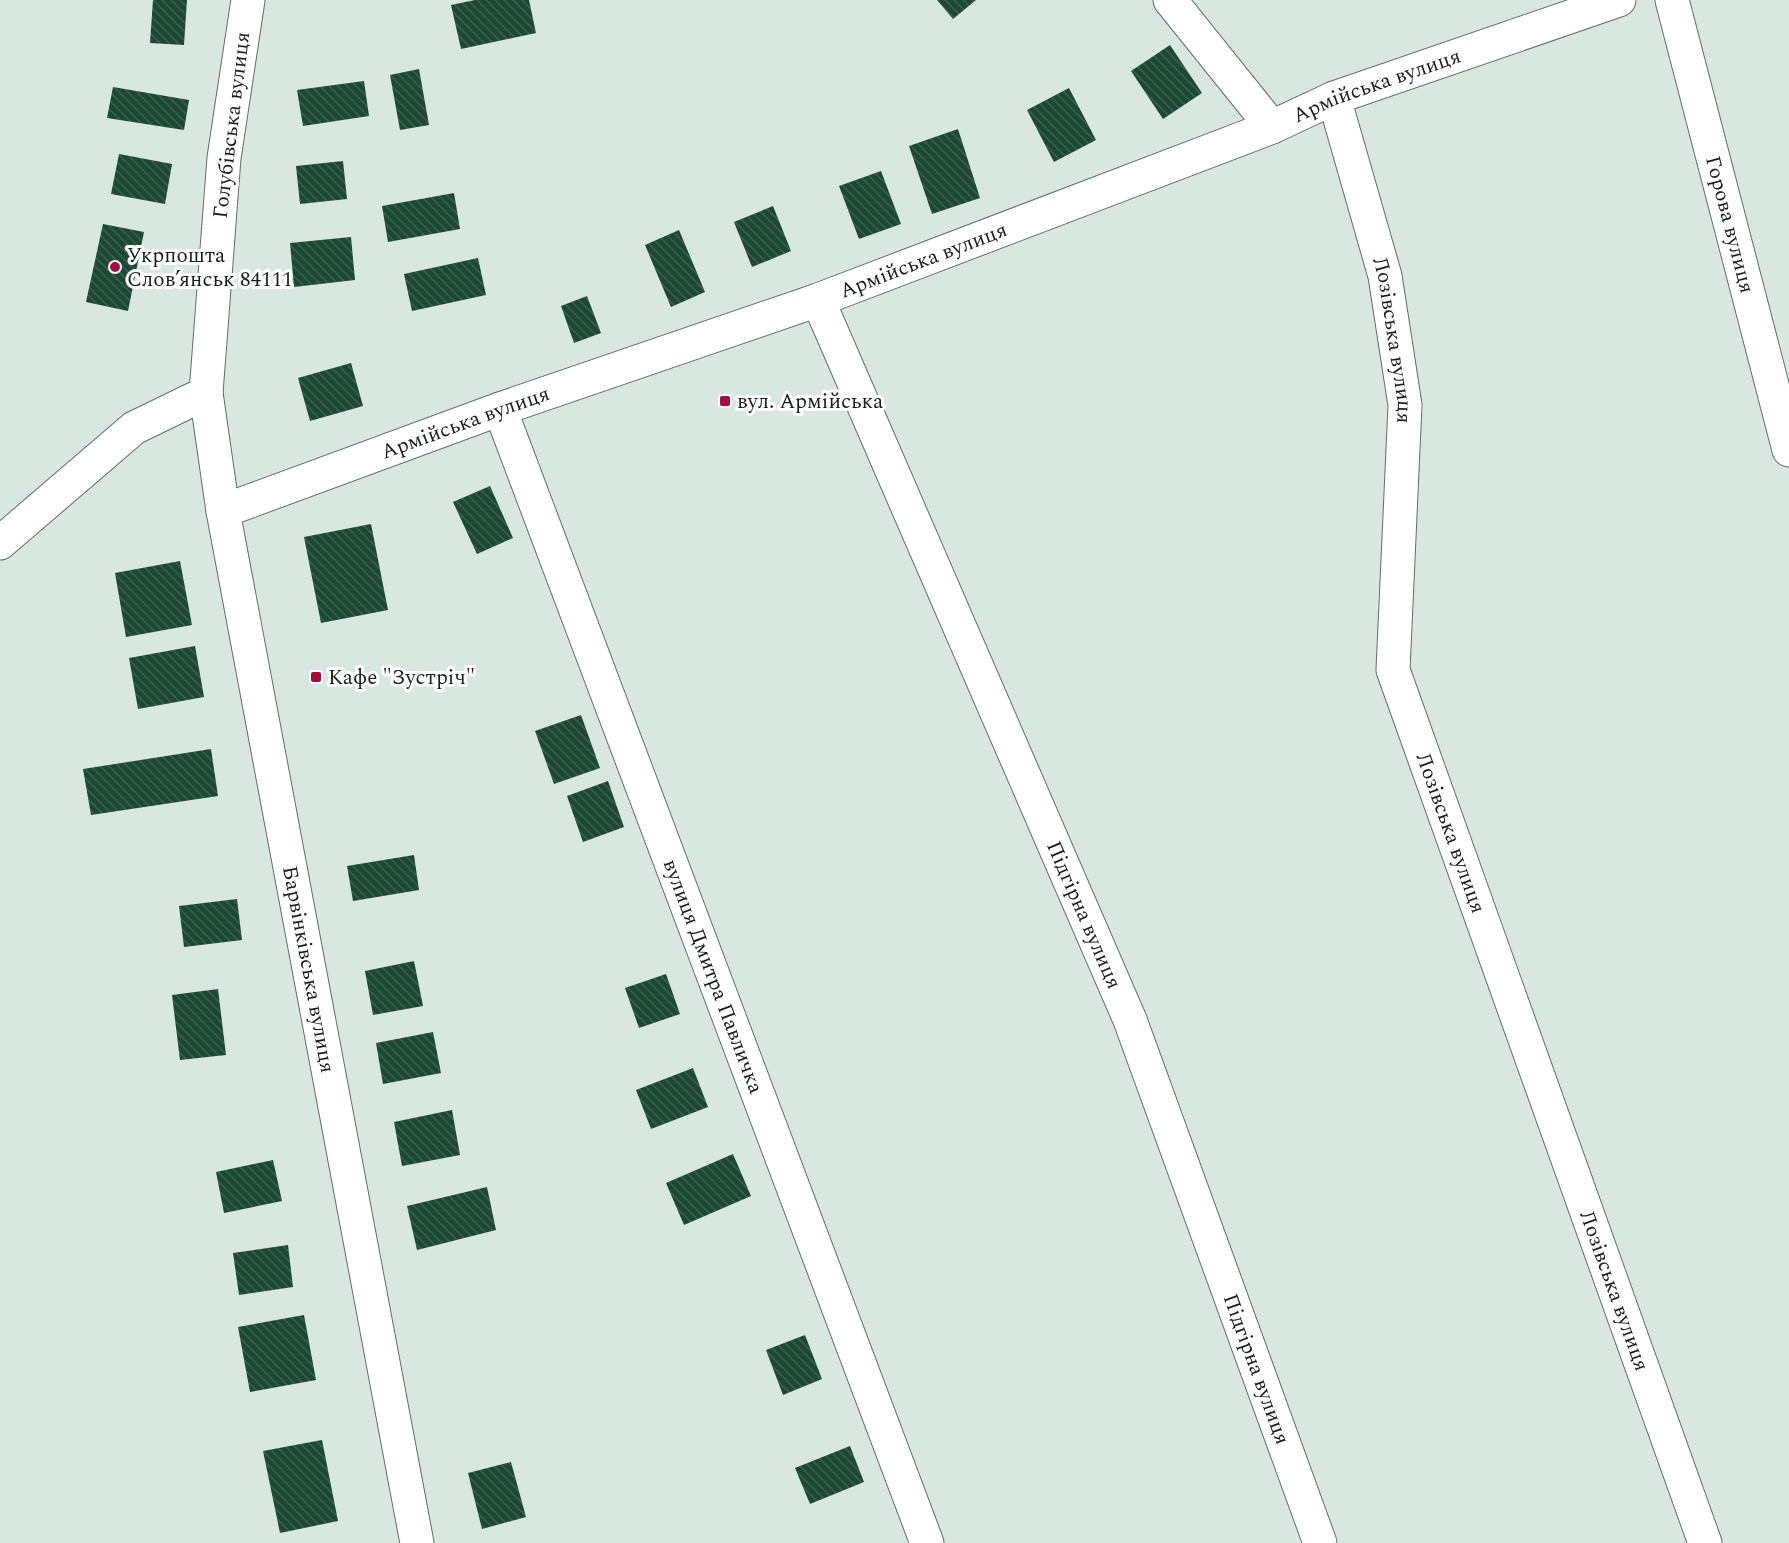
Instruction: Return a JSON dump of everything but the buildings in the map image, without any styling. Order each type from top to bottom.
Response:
[{"type":"street","name":"Голубівська вулиця","points":[[206,393],[224,158],[248,0]]},
{"type":"street","points":[[1170,0],[1272,127]]},
{"type":"street","name":"Армійська вулиця","points":[[224,511],[500,409],[818,300],[1272,127],[1334,98],[1619,0]]},
{"type":"street","name":"Горова вулиця","points":[[1672,0],[1789,450]]},
{"type":"street","name":"Лозівська вулиця","points":[[1334,98],[1385,276],[1406,405],[1393,670],[1705,1543]]},
{"type":"street","name":"Підгірна вулиця","points":[[818,300],[1130,1020],[1320,1543]]},
{"type":"street","name":"Барвінківська вулиця","points":[[206,393],[224,511],[417,1543]]},
{"type":"street","points":[[0,543],[134,428],[206,393]]},
{"type":"street","name":"вулиця Дмитра Павличка","points":[[500,409],[927,1543]]},
{"type":"place","name":"Укрпошта Слов’янськ 84111","points":[[115,267]]},
{"type":"place","name":"вул. Армійська","points":[[725,401]]},
{"type":"place","name":"Кафе \"Зустріч\"","points":[[316,677]]}]
